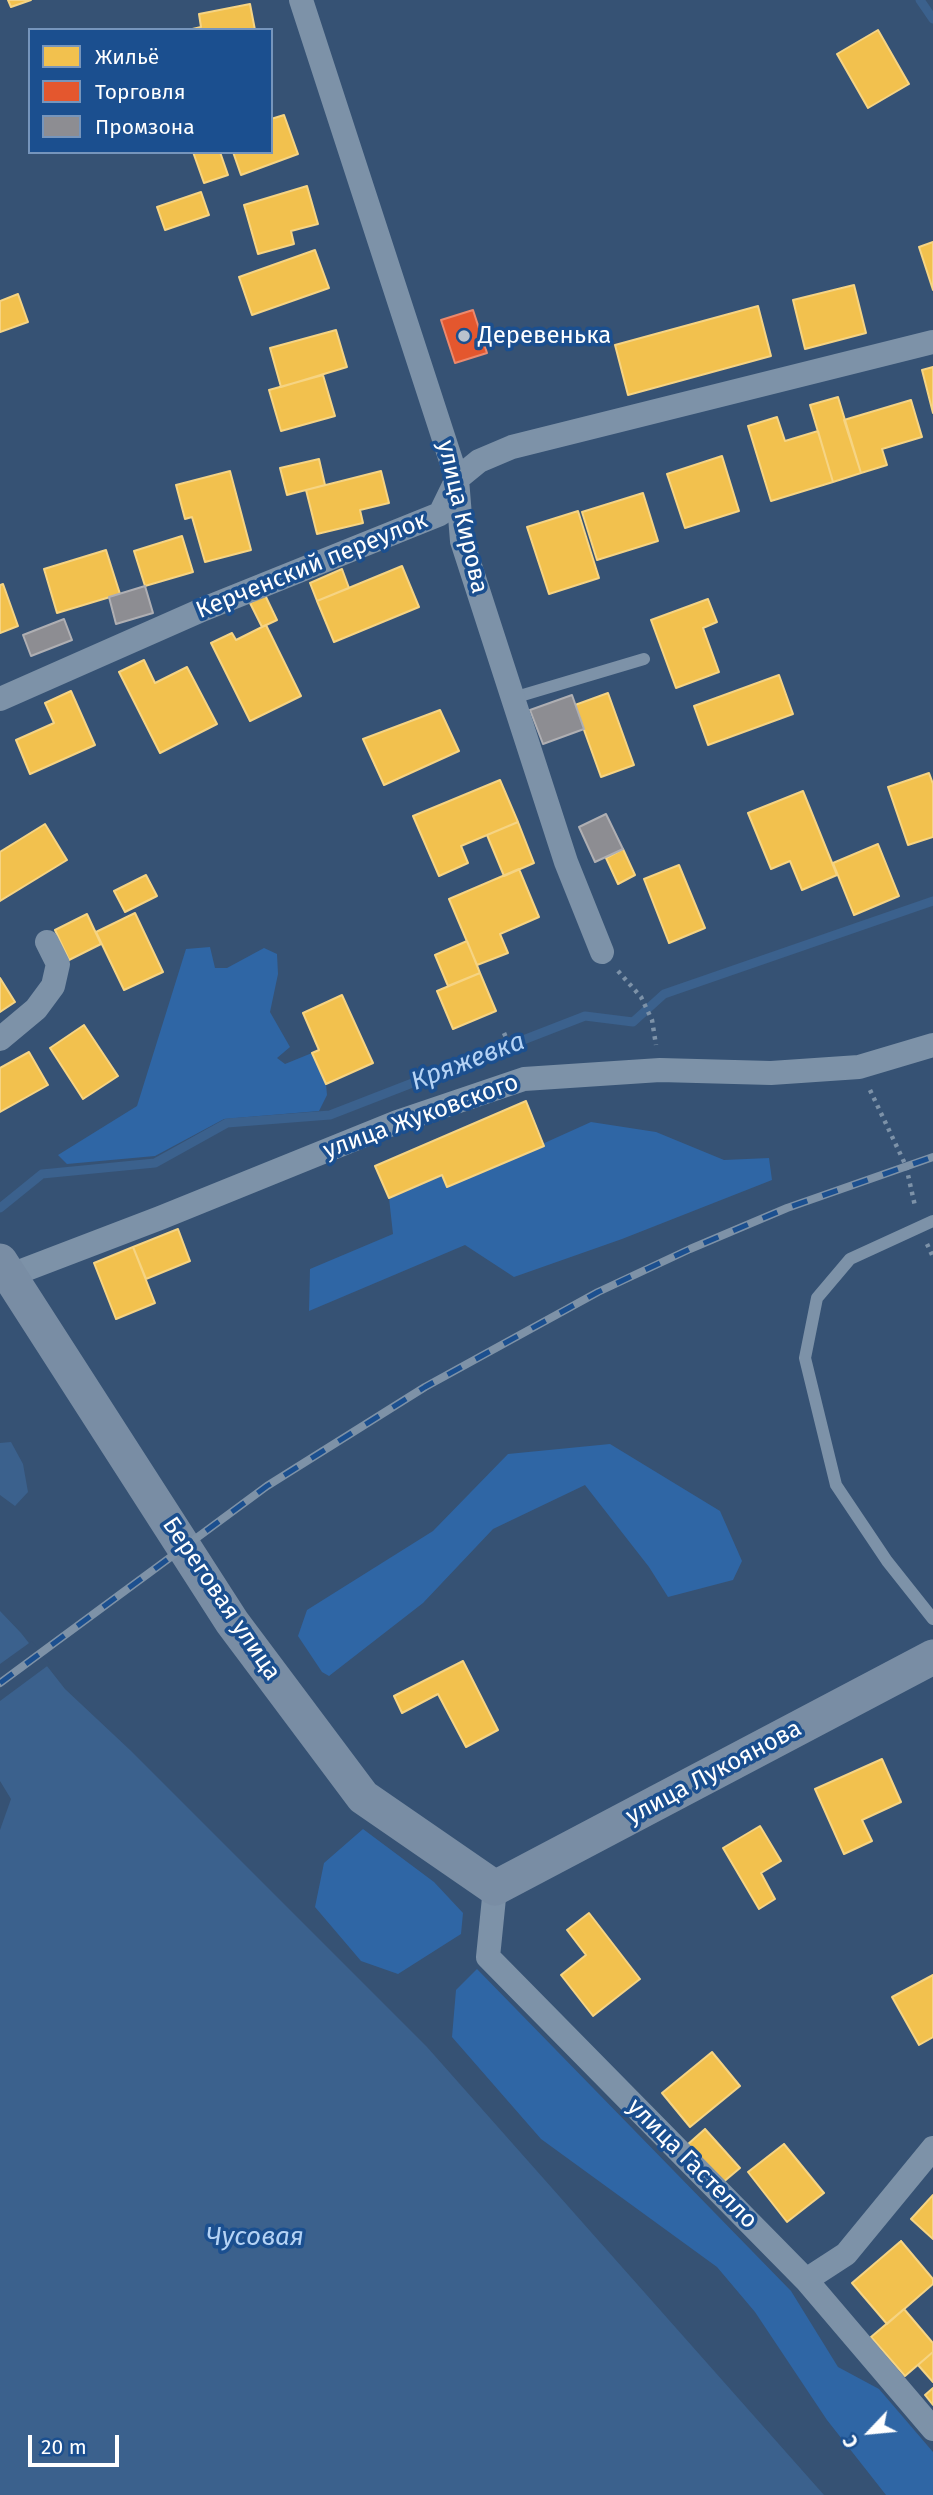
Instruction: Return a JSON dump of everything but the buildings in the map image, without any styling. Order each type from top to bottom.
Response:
[{"type":"street","name":"улица Кирова","points":[[301,0],[457,479],[463,541],[566,862],[601,952]]},
{"type":"street","name":"Керченский переулок","points":[[0,699],[204,609],[410,528],[439,514],[457,479],[479,461],[512,447],[933,342]]},
{"type":"street","points":[[0,1039],[36,1009],[53,986],[58,964],[47,942]]},
{"type":"street","name":"улица Жуковского","points":[[6,1268],[160,1218],[397,1122],[524,1079],[660,1070],[771,1073],[859,1068],[933,1045]]},
{"type":"street","name":"Береговая улица","points":[[6,1268],[232,1622],[363,1797],[495,1888]]},
{"type":"street","name":"улица Лукоянова","points":[[495,1888],[933,1657]]},
{"type":"street","name":"улица Гастелло","points":[[495,1888],[488,1957],[806,2280],[933,2429]]},
{"type":"street","points":[[806,2280],[846,2254],[933,2148]]},
{"type":"lane","points":[[513,698],[644,659]]},
{"type":"lane","points":[[933,1221],[850,1259],[817,1298],[805,1358],[836,1485],[887,1561],[933,1619]]},
{"type":"path","points":[[640,997],[652,1020]]},
{"type":"path","points":[[504,1033],[514,1056]]},
{"type":"path","points":[[859,1068],[906,1166],[919,1227]]},
{"type":"shaded area","points":[[210,947],[215,968],[227,968],[264,948],[277,954],[278,974],[270,1012],[290,1047],[277,1058],[285,1064],[312,1053],[326,1084],[327,1095],[319,1111],[224,1119],[155,1156],[67,1164],[58,1155],[137,1106],[186,949]]},
{"type":"shaded area","points":[[591,1122],[656,1132],[724,1160],[769,1158],[772,1180],[622,1239],[514,1277],[465,1245],[309,1311],[310,1269],[393,1234],[389,1198],[442,1175],[447,1187]]},
{"type":"shaded area","points":[[610,1444],[720,1511],[742,1561],[733,1580],[668,1597],[649,1567],[585,1485],[493,1529],[423,1603],[329,1676],[322,1672],[298,1636],[307,1610],[433,1531],[508,1454]]},
{"type":"shaded area","points":[[363,1829],[434,1882],[463,1913],[461,1934],[398,1974],[361,1961],[315,1907],[324,1863]]},
{"type":"shaded area","points":[[477,1969],[791,2291],[838,2367],[879,2389],[933,2452],[933,2495],[886,2495],[827,2420],[755,2312],[717,2267],[541,2139],[452,2037],[456,1990]]},
{"type":"water","points":[[11,1442],[23,1464],[28,1492],[15,1506],[0,1495],[0,1443]]},
{"type":"water","name":"Чусовая","points":[[0,1611],[65,1689],[130,1750],[427,2047],[824,2495],[0,2495],[0,1830],[11,1799],[0,1781]]},
{"type":"pier","points":[[32,1641],[50,1664],[0,1701],[0,1664]]},
{"type":"waterway","name":"Кряжевка","points":[[920,0],[933,19]]},
{"type":"waterway","name":"Кряжевка","points":[[0,1208],[42,1174],[155,1163],[227,1123],[330,1115],[585,1016],[633,1022],[664,994],[933,901]]},
{"type":"railway","points":[[0,1683],[267,1486],[425,1387],[598,1292],[690,1249],[787,1208],[933,1157]]},
{"type":"place","name":"Деревенька","points":[[464,336]]}]
